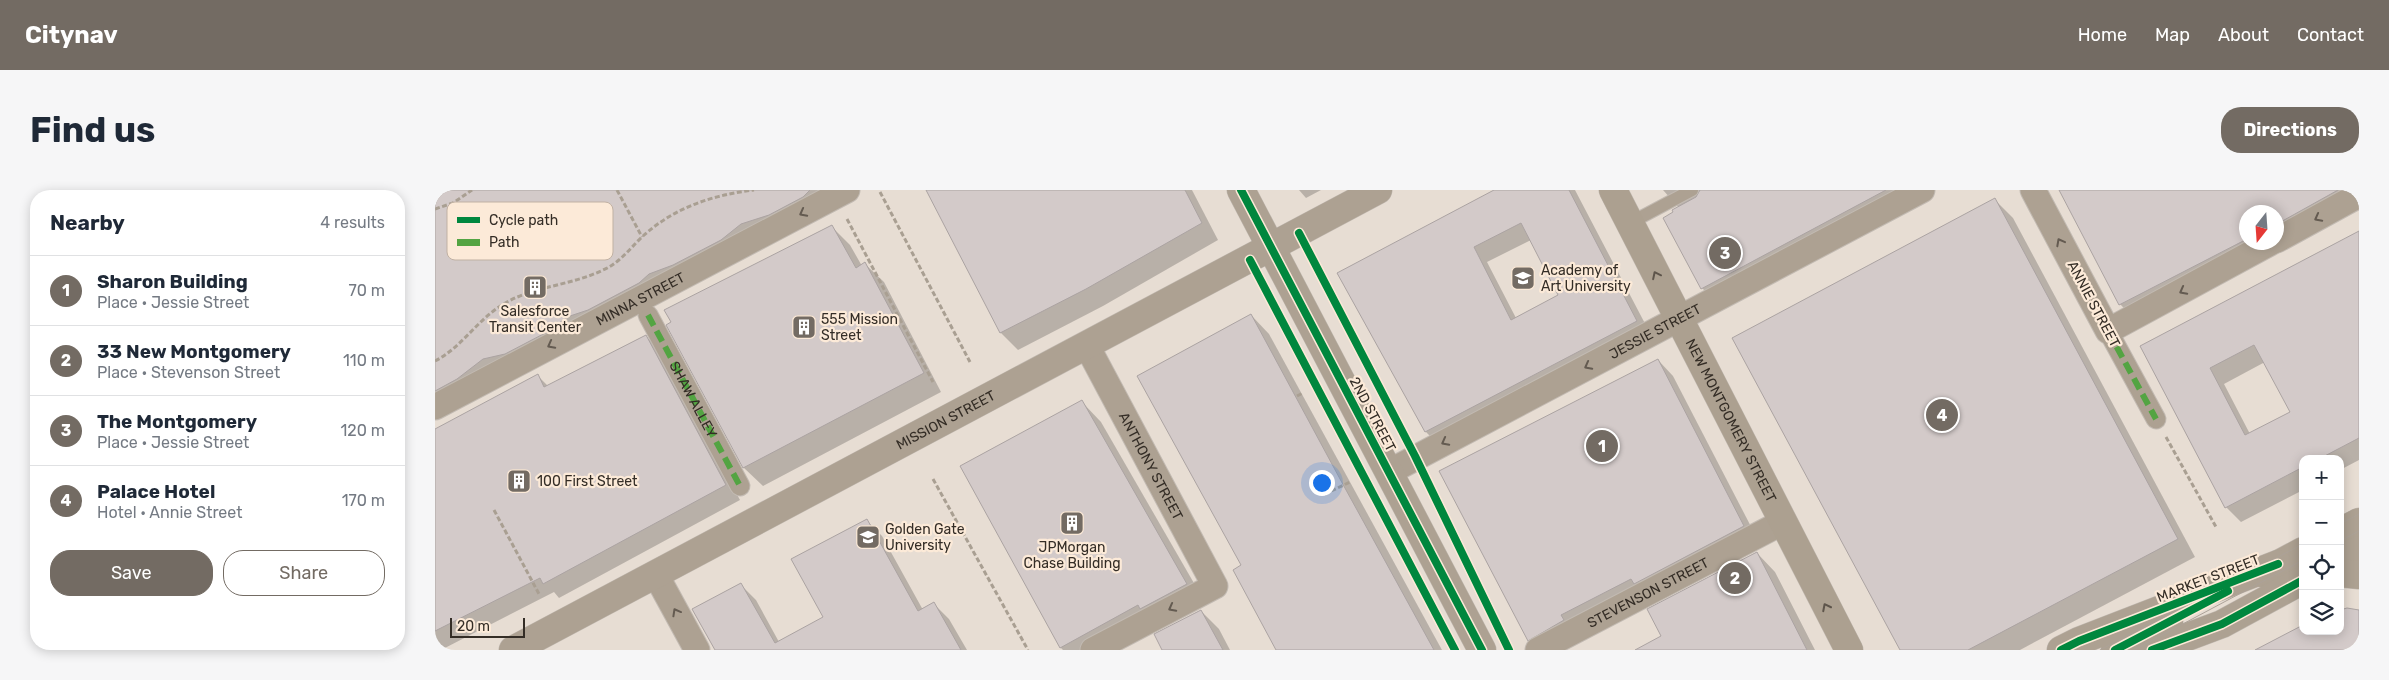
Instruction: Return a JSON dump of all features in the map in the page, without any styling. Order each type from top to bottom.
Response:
[{"type":"main road","name":"NEW MONTGOMERY STREET","points":[[1613,190],[1849,650]]},
{"type":"street","name":"2ND STREET","points":[[1241,190],[1483,650]]},
{"type":"street","name":"MISSION STREET","points":[[513,650],[1378,190]]},
{"type":"street","name":"JESSIE STREET","points":[[1389,472],[1922,190]]},
{"type":"street","name":"ANNIE STREET","points":[[2033,190],[2155,418]]},
{"type":"street","points":[[2284,236],[2359,195]]},
{"type":"street","name":"MINNA STREET","points":[[435,407],[845,201]]},
{"type":"street","points":[[2108,331],[2205,272],[2254,250]]},
{"type":"street","name":"SHAW ALLEY","points":[[648,315],[740,486]]},
{"type":"street","name":"ANTHONY STREET","points":[[1087,346],[1215,586],[1093,650]]},
{"type":"street","name":"STEVENSON STREET","points":[[1538,650],[1783,522]]},
{"type":"street","points":[[2344,530],[2359,522]]},
{"type":"street","points":[[2344,558],[2359,550]]},
{"type":"street","name":"MARKET STREET","points":[[2115,650],[2299,553]]},
{"type":"street","name":"MARKET STREET","points":[[2061,650],[2079,641],[2278,564]]},
{"type":"street","points":[[2344,573],[2359,575]]},
{"type":"street","points":[[656,575],[697,650]]},
{"type":"street","points":[[2152,650],[2221,624],[2299,582]]},
{"type":"lane","points":[[1630,223],[1692,190]]},
{"type":"path","points":[[454,202],[472,190]]},
{"type":"path","points":[[617,190],[642,237]]},
{"type":"path","points":[[435,360],[448,355],[495,309],[515,297],[581,280],[605,269],[632,249],[642,237],[671,214],[723,194],[754,190]]},
{"type":"path","points":[[880,192],[970,362]]},
{"type":"path","points":[[845,201],[933,382]]},
{"type":"path","points":[[435,209],[447,205]]},
{"type":"path","points":[[1297,396],[1303,392]]},
{"type":"path","points":[[2155,418],[2217,527]]},
{"type":"path","points":[[933,479],[1028,650]]},
{"type":"path","points":[[1320,490],[1323,495],[1350,482]]},
{"type":"path","points":[[494,510],[539,594]]},
{"type":"building","name":"Salesforce Transit Center","points":[[435,190],[810,190],[803,197],[769,215],[741,224],[721,240],[673,265],[649,274],[639,283],[588,310],[567,317],[549,331],[505,354],[483,359],[457,379],[435,391]]},
{"type":"building","points":[[926,190],[1185,190],[1202,223],[1086,289],[1000,333]]},
{"type":"building","name":"Academy of Art University","points":[[1494,190],[1569,190],[1637,321],[1425,432],[1337,273]],"holes":[[[1521,223],[1558,295],[1511,320],[1474,247]]]},
{"type":"building","points":[[1700,190],[1886,190],[1701,289],[1663,218],[1673,212],[1672,210],[1696,197]]},
{"type":"building","points":[[2059,190],[2338,190],[2284,220],[2284,205],[2239,205],[2239,243],[2119,305]]},
{"type":"building","points":[[1995,198],[2178,539],[1968,650],[1900,650],[1732,338]]},
{"type":"building","name":"555 Mission Street","points":[[832,225],[856,268],[865,262],[924,373],[743,468],[666,325],[671,322],[664,310]]},
{"type":"building","points":[[2359,231],[2359,438],[2327,455],[2299,455],[2299,469],[2225,508],[2140,346]],"holes":[[[2254,345],[2290,412],[2245,435],[2210,368]]]},
{"type":"building","points":[[1251,314],[1434,650],[1276,650],[1233,570],[1241,565],[1137,376]]},
{"type":"building","points":[[646,335],[726,485],[543,584],[540,578],[435,631],[435,429],[538,374],[544,387]]},
{"type":"building","points":[[1658,359],[1744,526],[1634,584],[1631,579],[1561,615],[1564,620],[1528,641],[1439,471]]},
{"type":"building","name":"JPMorgan Chase Building","points":[[1082,400],[1187,584],[1140,609],[1138,605],[1060,648],[960,466]]},
{"type":"building","points":[[867,519],[918,611],[934,602],[961,650],[715,650],[692,609],[741,583],[775,643],[823,617],[791,559]]},
{"type":"building","points":[[1757,552],[1807,650],[1635,650],[1661,636],[1647,609]]},
{"type":"building","points":[[2344,609],[2359,610],[2359,650],[2255,650],[2299,627],[2299,635],[2344,635]]},
{"type":"building","points":[[1201,610],[1223,650],[1162,650],[1154,634]]},
{"type":"tram line","points":[[2344,522],[2359,514]]},
{"type":"tram line","points":[[2344,539],[2359,531]]},
{"type":"tram line","points":[[2100,650],[2301,545]]},
{"type":"tram line","points":[[2134,650],[2299,562]]},
{"type":"marked path","points":[[648,315],[740,486]]},
{"type":"marked path","points":[[2108,331],[2156,419]]},
{"type":"cycle path","points":[[1241,190],[1482,650]]},
{"type":"cycle path","points":[[1299,233],[1415,456],[1509,650]]},
{"type":"cycle path","points":[[1250,260],[1455,650]]},
{"type":"cycle path","points":[[2061,650],[2079,641],[2278,564]]},
{"type":"cycle path","points":[[2152,650],[2222,624],[2299,582]]},
{"type":"cycle path","points":[[2115,650],[2228,591]]},
{"type":"place","name":"The Montgomery","points":[[1725,253]]},
{"type":"place","name":"Academy of Art University","points":[[1523,278]]},
{"type":"place","name":"Salesforce Transit Center","points":[[535,287]]},
{"type":"place","name":"555 Mission Street","points":[[804,327]]},
{"type":"place","name":"Palace Hotel","points":[[1942,415]]},
{"type":"place","name":"Sharon Building","points":[[1602,446]]},
{"type":"place","name":"100 First Street","points":[[519,481]]},
{"type":"place","name":"JPMorgan Chase Building","points":[[1072,523]]},
{"type":"place","name":"Golden Gate University","points":[[868,537]]},
{"type":"place","name":"33 New Montgomery","points":[[1735,578]]}]
